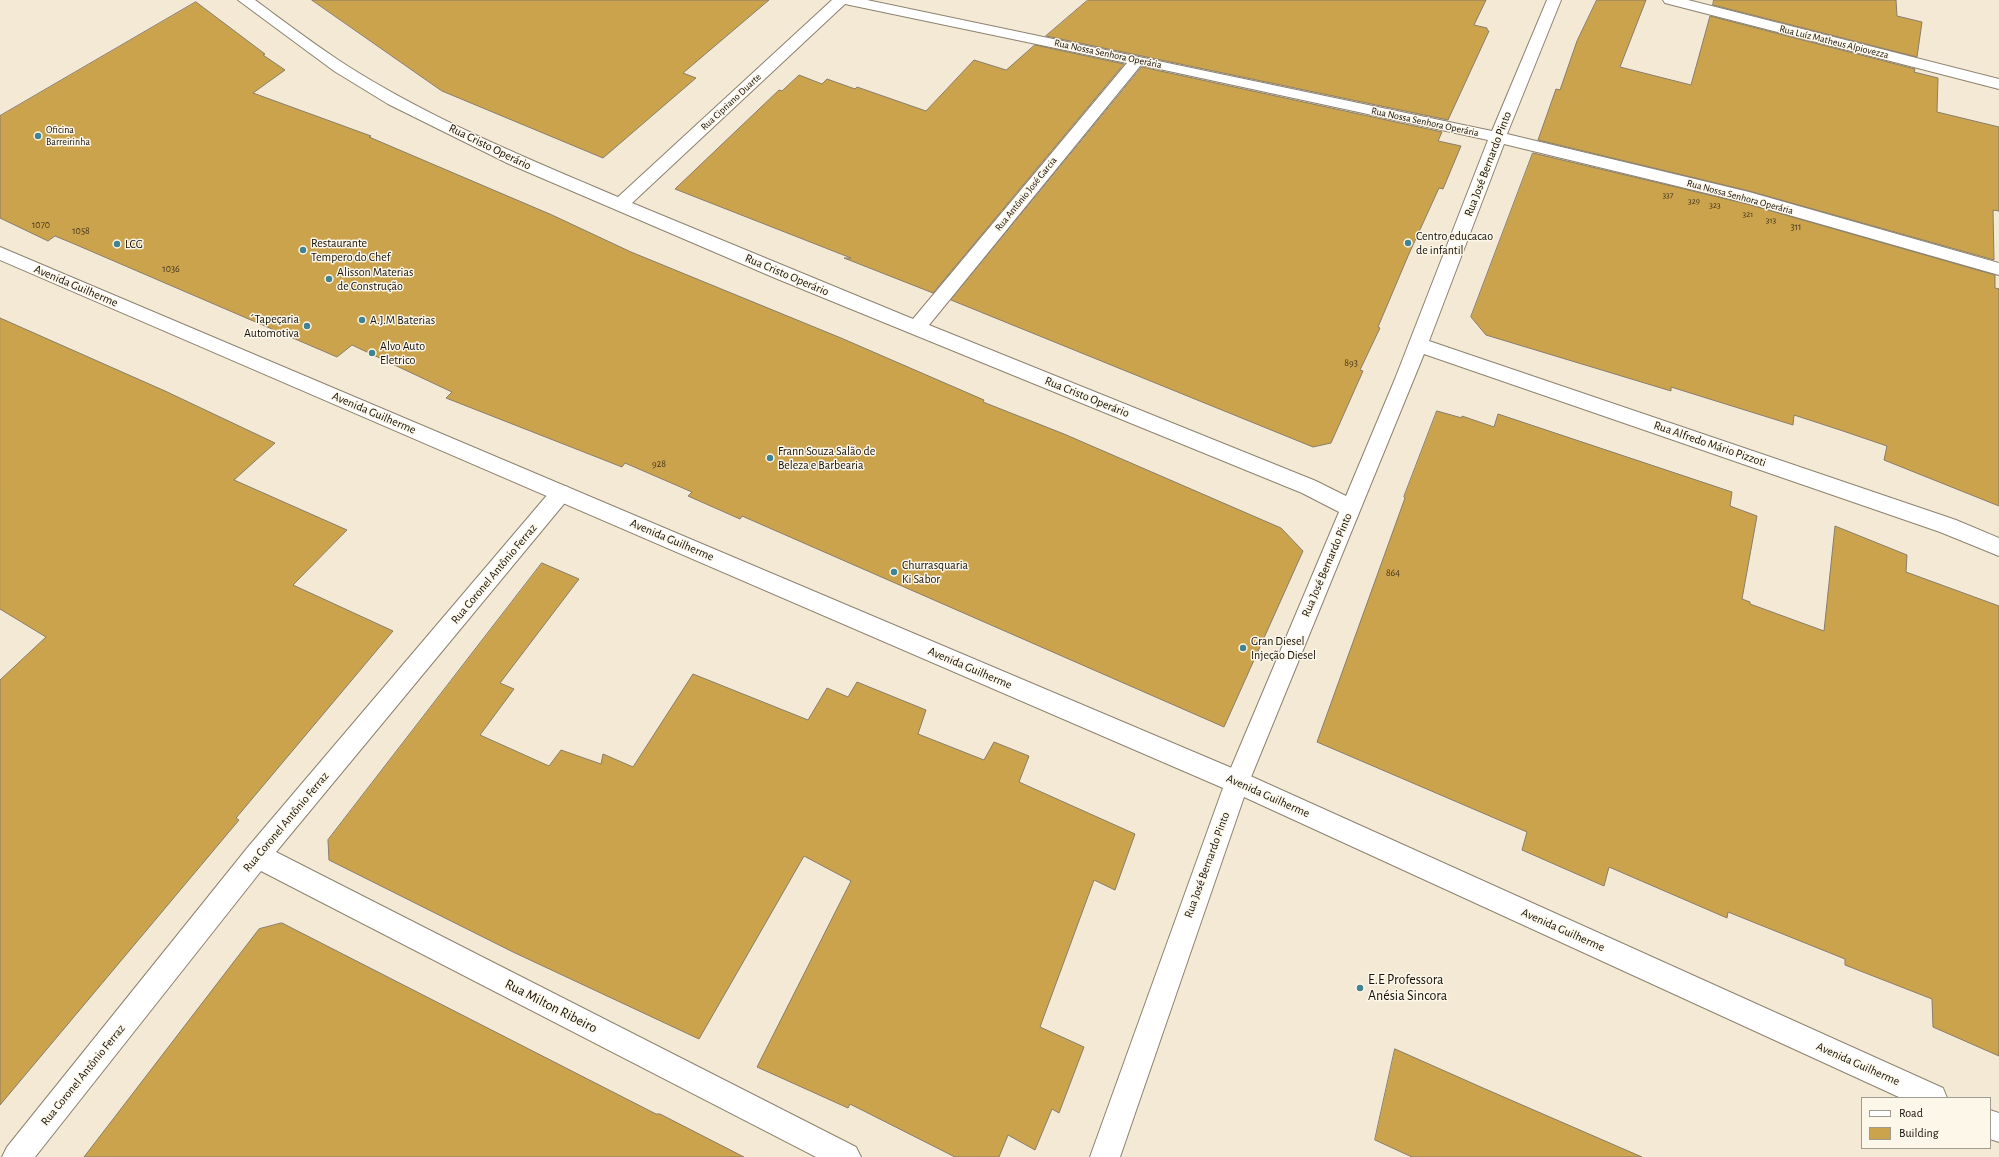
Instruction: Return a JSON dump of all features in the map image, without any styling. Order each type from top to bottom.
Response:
[{"type":"street","name":"Rua Cristo Operário","points":[[245,0],[340,68],[394,100],[515,160],[780,273],[1309,487],[1351,508]]},
{"type":"street","name":"Rua Cipriano Duarte","points":[[620,204],[841,0]]},
{"type":"street","name":"Rua Nossa Senhora Operária","points":[[845,0],[1137,60],[1498,137],[1749,198],[1999,269]]},
{"type":"street","name":"Rua José Bernardo Pinto","points":[[1105,1157],[1237,782],[1419,345],[1498,137],[1554,0]]},
{"type":"street","name":"Rua Luíz Matheus Alpiovezza","points":[[1670,0],[1999,84]]},
{"type":"street","name":"Rua Antônio José Garcia","points":[[916,328],[1137,60]]},
{"type":"street","name":"Avenida Guilherme","points":[[0,252],[1237,782],[1931,1097]]},
{"type":"street","name":"Rua Alfredo Mário Pizzoti","points":[[1419,345],[1948,526],[1999,547]]},
{"type":"street","name":"Rua Coronel Antônio Ferraz","points":[[17,1157],[257,856],[561,493]]},
{"type":"street","name":"Rua Milton Ribeiro","points":[[257,856],[846,1157]]},
{"type":"building","points":[[312,0],[769,0],[683,73],[696,78],[603,158],[442,91]]},
{"type":"building","points":[[1088,0],[1486,0],[1474,25],[1487,28],[1489,31],[1448,120],[1046,36]]},
{"type":"building","points":[[1597,0],[1646,0],[1620,67],[1691,85],[1710,16],[1915,69],[1914,72],[1938,78],[1937,112],[1999,127],[1999,211],[1993,210],[1994,260],[1749,191],[1538,140],[1556,89],[1560,90],[1577,41]]},
{"type":"building","points":[[1714,0],[1896,0],[1897,16],[1922,22],[1917,57],[1713,5]]},
{"type":"building","points":[[196,2],[265,54],[263,55],[285,70],[253,93],[371,136],[369,137],[552,215],[631,252],[841,338],[984,400],[983,402],[1064,434],[1281,528],[1303,551],[1224,727],[742,516],[740,519],[688,496],[692,492],[625,463],[622,467],[446,398],[452,392],[352,345],[337,357],[72,243],[55,236],[48,241],[0,218],[0,116]]},
{"type":"building","points":[[1035,45],[1124,64],[933,293],[844,258],[851,258],[675,189],[779,90],[782,91],[799,75],[822,84],[827,79],[855,89],[857,87],[926,111],[974,60],[1006,70]]},
{"type":"building","points":[[1142,67],[1442,132],[1438,141],[1461,146],[1443,189],[1439,188],[1408,256],[1378,327],[1380,328],[1360,370],[1363,371],[1331,443],[1313,447],[951,300]]},
{"type":"building","points":[[1533,153],[1747,204],[1995,275],[1995,288],[1999,289],[1999,506],[1884,460],[1887,446],[1840,430],[1794,415],[1793,425],[1671,387],[1671,391],[1486,335],[1471,317]]},
{"type":"building","points":[[0,318],[165,391],[275,443],[234,480],[347,530],[293,585],[393,631],[236,818],[239,820],[0,1105],[0,680],[46,637],[0,609]]},
{"type":"building","points":[[1437,411],[1462,418],[1462,416],[1494,427],[1498,414],[1732,492],[1730,506],[1757,516],[1742,599],[1750,602],[1750,604],[1824,631],[1835,526],[1907,555],[1906,572],[1999,606],[1999,1056],[1933,1027],[1932,999],[1845,965],[1845,959],[1728,912],[1727,918],[1609,867],[1604,886],[1522,850],[1527,832],[1317,742],[1405,498],[1404,497]]},
{"type":"building","points":[[542,563],[579,579],[500,683],[514,689],[480,735],[549,766],[561,750],[601,764],[603,754],[633,767],[693,674],[808,720],[827,688],[848,697],[857,682],[926,710],[918,734],[984,760],[994,742],[1029,756],[1019,782],[1135,834],[1115,890],[1094,880],[1040,1027],[1084,1047],[1059,1113],[1052,1109],[1035,1150],[1008,1135],[999,1157],[955,1157],[850,1104],[848,1108],[757,1067],[851,881],[804,856],[699,1039],[513,952],[329,860],[328,840]]},
{"type":"building","points":[[282,923],[656,1114],[660,1114],[744,1157],[84,1157],[259,929]]},
{"type":"building","points":[[1395,1049],[1642,1157],[1412,1157],[1375,1140]]},
{"type":"place","name":"Oficina Barreirinha","points":[[38,136]]},
{"type":"place","name":"Centro educacao de infantil","points":[[1408,243]]},
{"type":"place","name":"LCG","points":[[117,244]]},
{"type":"place","name":"Restaurante Tempero do Chef","points":[[303,250]]},
{"type":"place","name":"Alisson Materias de Construção","points":[[329,279]]},
{"type":"place","name":"A.J.M Baterias","points":[[362,320]]},
{"type":"place","name":"´Tapeçaria Automotiva","points":[[307,326]]},
{"type":"place","name":"Alvo Auto Eletrico","points":[[372,353]]},
{"type":"place","name":"Frann Souza Salão de Beleza e Barbearia","points":[[770,458]]},
{"type":"place","name":"Churrasquaria Ki Sabor","points":[[894,572]]},
{"type":"place","name":"Gran Diesel Injeção Diesel","points":[[1243,648]]},
{"type":"place","name":"E.E Professora Anésia Sincora","points":[[1360,988]]}]
